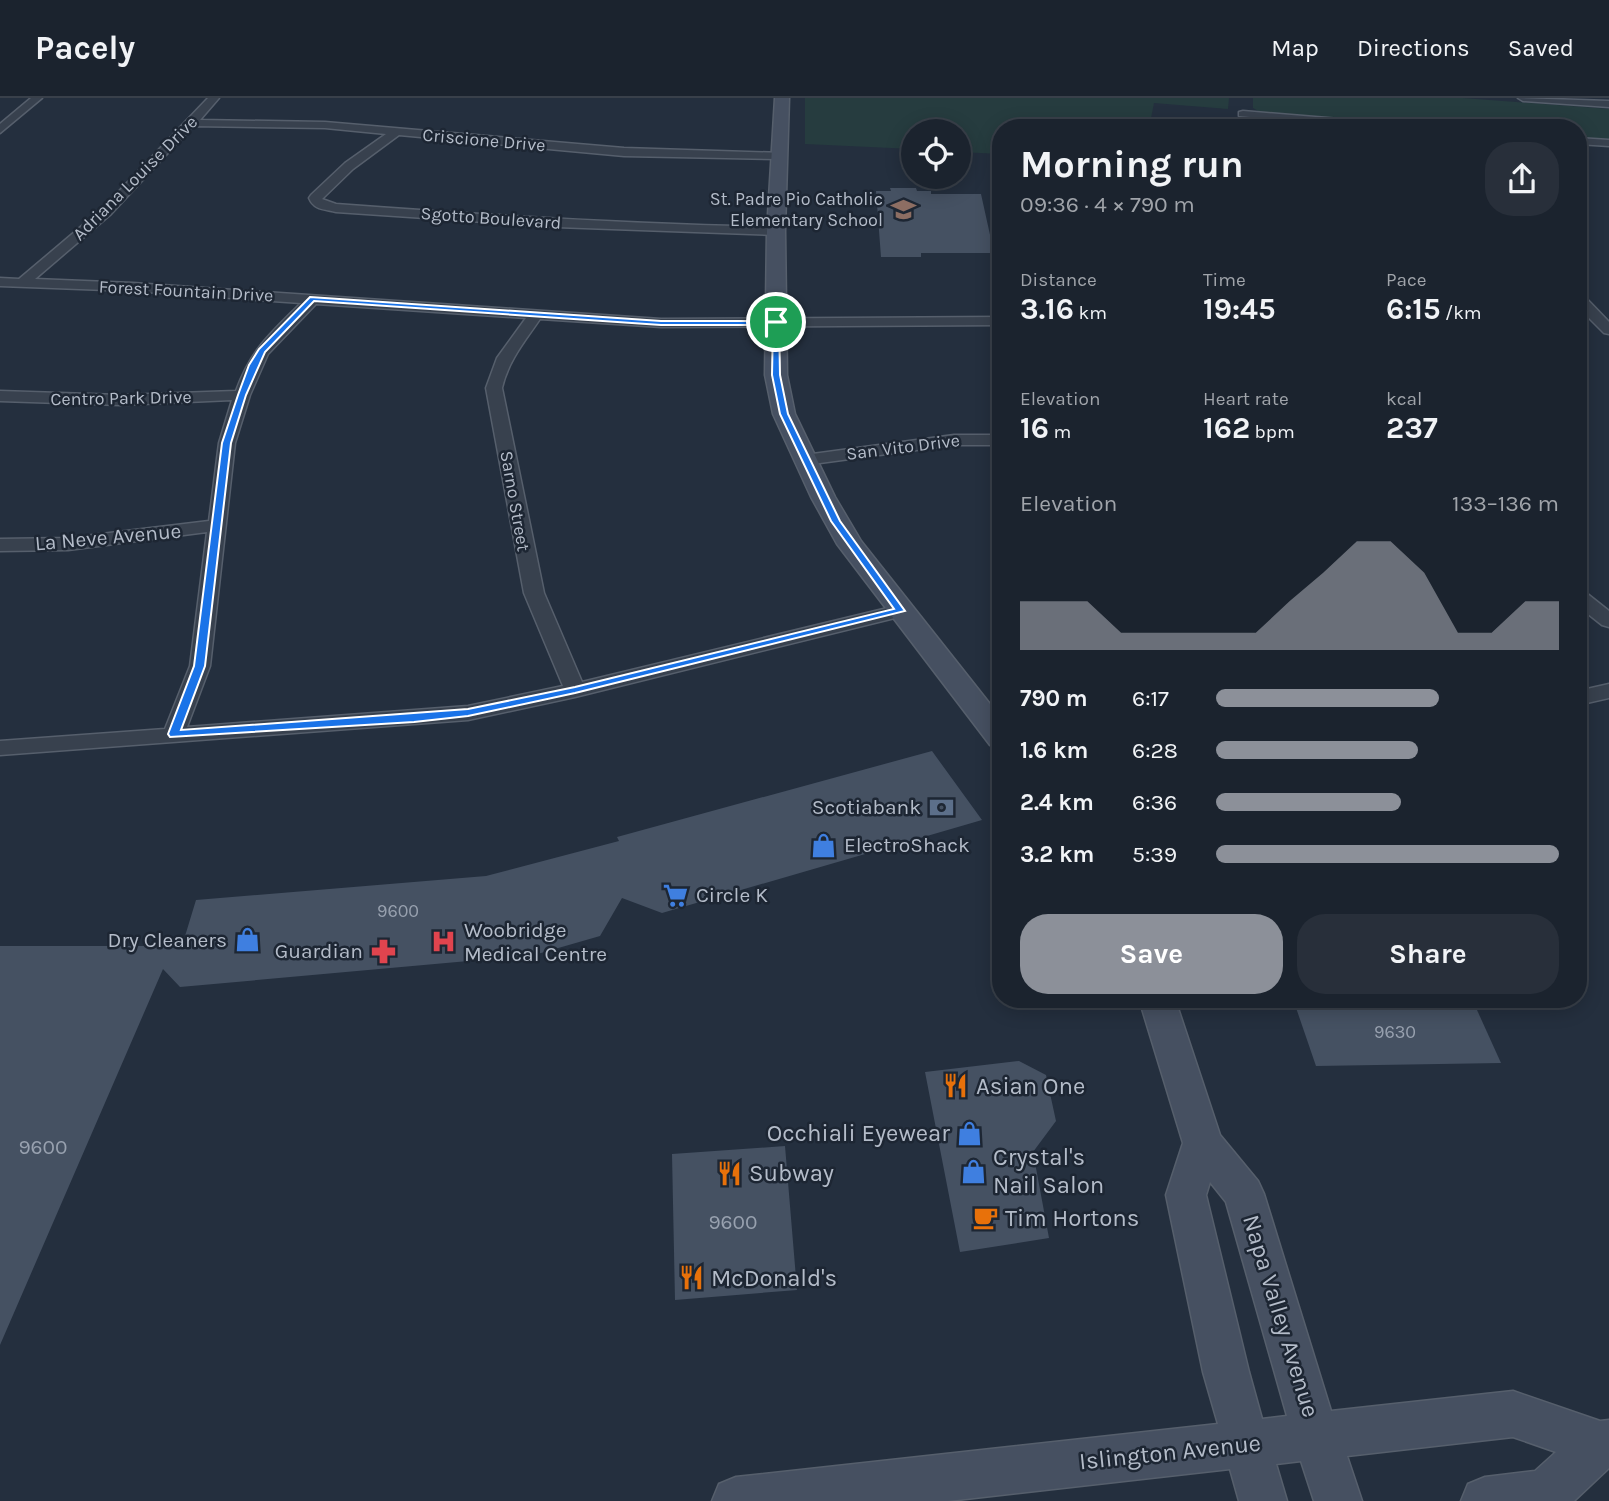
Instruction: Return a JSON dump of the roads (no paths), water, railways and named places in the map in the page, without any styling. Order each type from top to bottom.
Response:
[{"type":"street","points":[[0,130],[37,98]]},
{"type":"street","name":"Adriana Louise Drive","points":[[22,283],[107,211],[214,98]]},
{"type":"street","points":[[782,98],[776,231],[776,375],[784,414],[850,544],[992,727]]},
{"type":"street","points":[[1243,119],[1244,98]]},
{"type":"street","points":[[1524,98],[1609,104]]},
{"type":"street","points":[[1243,114],[1303,119]]},
{"type":"street","name":"Criscione Drive","points":[[190,123],[326,125],[635,153],[779,155]]},
{"type":"street","name":"Sgotto Boulevard","points":[[396,132],[349,166],[315,198],[317,204],[336,208],[579,224],[776,231]]},
{"type":"street","points":[[1587,142],[1609,143]]},
{"type":"street","name":"Forest Fountain Drive","points":[[0,282],[313,299],[661,323],[992,321]]},
{"type":"street","points":[[174,734],[200,666],[227,443],[242,395],[253,365],[262,351],[313,299]]},
{"type":"street","points":[[1587,305],[1603,318],[1609,330]]},
{"type":"street","name":"Sarno Street","points":[[536,315],[502,364],[494,388],[534,593],[575,690]]},
{"type":"street","name":"Centro Park Drive","points":[[0,396],[120,400],[242,395]]},
{"type":"street","name":"San Vito Drive","points":[[805,460],[954,440],[992,440]]},
{"type":"street","name":"La Neve Avenue","points":[[0,545],[68,544],[215,527]]},
{"type":"street","points":[[1587,603],[1609,621]]},
{"type":"street","points":[[0,748],[441,716],[575,690],[900,611]]},
{"type":"street","points":[[1587,696],[1609,691]]},
{"type":"street","name":"Napa Valley Avenue","points":[[1160,1008],[1203,1143],[1244,1194],[1290,1356],[1338,1501]]},
{"type":"street","points":[[1203,1143],[1186,1195],[1226,1373],[1263,1501]]},
{"type":"street","name":"Islington Avenue","points":[[736,1501],[1513,1414],[1605,1444]]},
{"type":"street","name":"Islington Avenue","points":[[1485,1501],[1546,1494],[1605,1444]]},
{"type":"place","name":"St. Padre Pio Catholic Elementary School","points":[[903,209]]},
{"type":"place","name":"Scotiabank","points":[[941,807]]},
{"type":"place","name":"ElectroShack","points":[[824,845]]},
{"type":"place","name":"Circle K","points":[[676,895]]},
{"type":"place","name":"Dry Cleaners","points":[[247,940]]},
{"type":"place","name":"Woobridge Medical Centre","points":[[444,942]]},
{"type":"place","name":"Guardian","points":[[383,951]]},
{"type":"place","name":"Asian One","points":[[956,1086]]},
{"type":"place","name":"Occhiali Eyewear","points":[[970,1133]]},
{"type":"place","name":"Crystal's Nail Salon","points":[[973,1171]]},
{"type":"place","name":"Subway","points":[[729,1173]]},
{"type":"place","name":"Tim Hortons","points":[[985,1218]]},
{"type":"place","name":"McDonald's","points":[[691,1278]]}]
